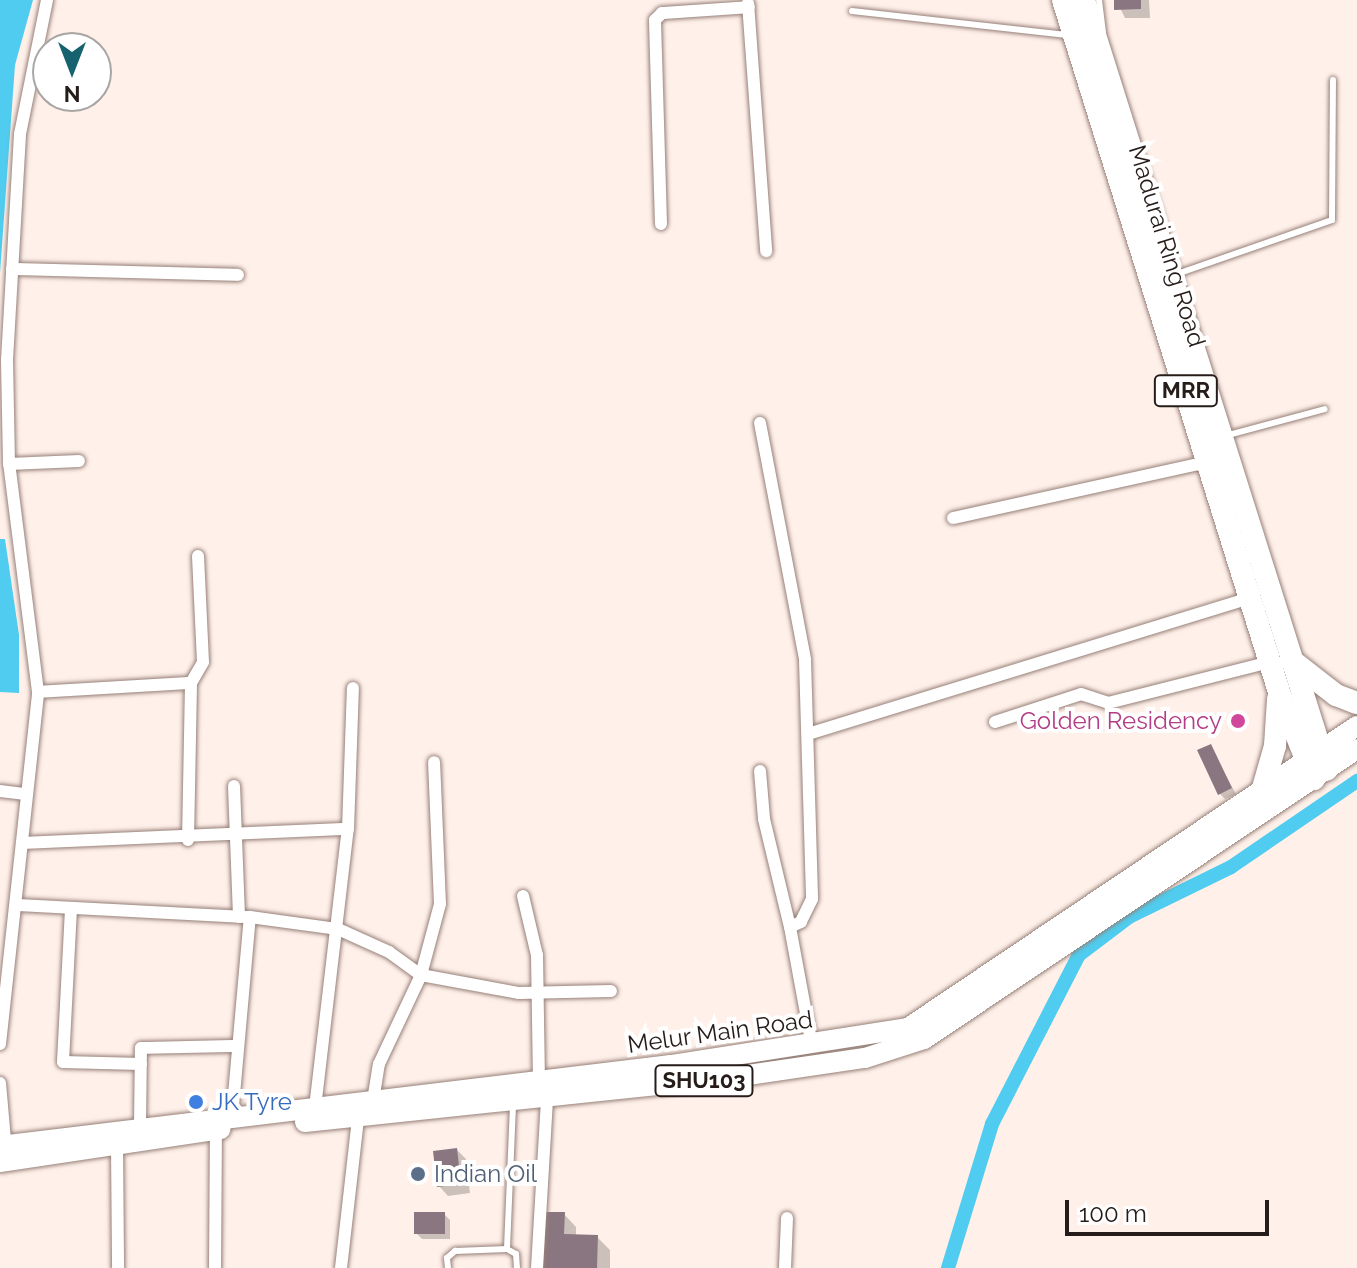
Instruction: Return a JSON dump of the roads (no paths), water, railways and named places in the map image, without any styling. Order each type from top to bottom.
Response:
[{"type":"highway","name":"Madurai Ring Road","points":[[1063,0],[1091,54],[1170,276],[1221,437],[1281,661],[1316,765]]},
{"type":"highway","name":"Madurai Ring Road","points":[[1084,0],[1091,54],[1208,462],[1251,598],[1281,661],[1279,692],[1316,765]]},
{"type":"highway","points":[[1281,661],[1336,695],[1357,703]]},
{"type":"highway","points":[[1263,788],[1275,746],[1279,692]]},
{"type":"main road","name":"Melur Main Road","points":[[3,1154],[117,1146],[224,1123],[373,1101],[543,1090],[865,1058],[924,1039],[1316,765],[1357,726]]},
{"type":"main road","name":"Melur Main Road","points":[[3,1154],[140,1126],[358,1119],[513,1102],[543,1090],[908,1028],[948,1006],[1263,788],[1357,749]]},
{"type":"street","points":[[0,1044],[4,986],[16,927],[26,794],[38,692],[9,464],[12,269],[20,134],[47,0]]},
{"type":"street","points":[[661,224],[655,20],[662,13],[748,4],[766,251]]},
{"type":"street","points":[[12,269],[238,275]]},
{"type":"street","points":[[760,423],[774,516],[799,610],[808,734],[812,899],[801,922],[790,927]]},
{"type":"street","points":[[9,464],[79,461]]},
{"type":"street","points":[[953,518],[1208,462]]},
{"type":"street","points":[[188,840],[191,683],[203,662],[198,556]]},
{"type":"street","points":[[808,734],[1251,598]]},
{"type":"street","points":[[995,722],[1081,694],[1108,703],[1281,661]]},
{"type":"street","points":[[38,692],[191,683]]},
{"type":"street","points":[[315,1108],[348,829],[353,688]]},
{"type":"street","points":[[373,1101],[379,1064],[421,975],[440,904],[434,762]]},
{"type":"street","points":[[760,771],[764,819],[790,927],[812,1046]]},
{"type":"street","points":[[215,1268],[224,1123],[237,1046],[245,917],[234,836],[234,786]]},
{"type":"street","points":[[0,791],[26,794]]},
{"type":"street","points":[[22,843],[188,840],[348,829]]},
{"type":"street","points":[[523,896],[532,919],[543,1090],[537,1268]]},
{"type":"street","points":[[18,905],[245,917],[338,929],[389,952],[421,975],[538,992],[611,991]]},
{"type":"street","points":[[71,909],[63,1062],[141,1064]]},
{"type":"street","points":[[0,925],[16,927]]},
{"type":"street","points":[[140,1126],[141,1048],[237,1046]]},
{"type":"street","points":[[0,1083],[3,1154]]},
{"type":"street","points":[[341,1268],[358,1119]]},
{"type":"street","points":[[117,1146],[118,1268]]},
{"type":"street","points":[[785,1268],[787,1218]]},
{"type":"lane","points":[[1052,0],[1067,35],[1091,54],[1099,0]]},
{"type":"lane","points":[[852,11],[1067,35]]},
{"type":"lane","points":[[1170,276],[1332,220],[1333,80]]},
{"type":"lane","points":[[1221,437],[1325,409]]},
{"type":"lane","points":[[507,1249],[513,1102]]},
{"type":"lane","points":[[448,1268],[447,1258],[455,1251],[507,1249],[516,1254],[517,1268]]},
{"type":"water","points":[[0,0],[33,0],[15,65],[0,273]]},
{"type":"water","points":[[0,539],[5,539],[19,635],[19,693],[0,692]]},
{"type":"waterway","points":[[948,1268],[992,1124],[1079,955],[1129,917],[1231,867],[1357,781]]},
{"type":"place","name":"Golden Residency","points":[[1238,721]]},
{"type":"place","name":"JK Tyre","points":[[196,1102]]},
{"type":"place","name":"Indian Oil","points":[[418,1174]]}]
